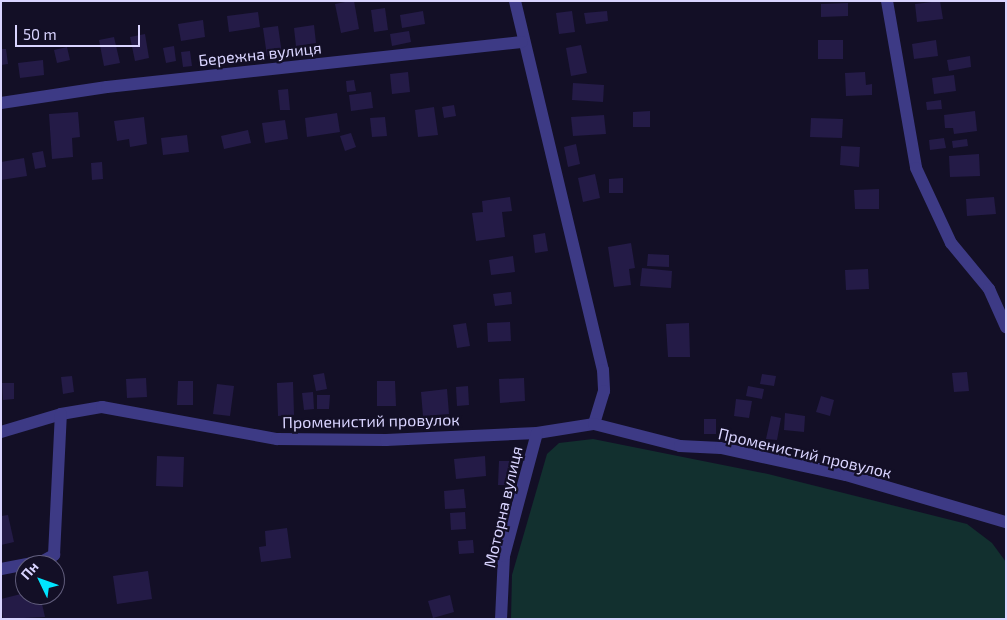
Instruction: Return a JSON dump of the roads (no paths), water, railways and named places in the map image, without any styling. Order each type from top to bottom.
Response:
[{"type":"street","points":[[515,1],[522,42],[603,370],[604,391],[594,424]]},
{"type":"street","points":[[887,1],[916,168],[951,243],[989,289],[1006,327]]},
{"type":"street","name":"Бережна вулиця","points":[[1,103],[117,86],[522,42]]},
{"type":"street","name":"Променистий провулок","points":[[1,432],[61,414],[102,407],[277,439],[386,440],[537,433],[594,424],[680,446],[721,448],[846,475],[1006,522]]},
{"type":"street","points":[[1,569],[43,561],[54,555],[61,414]]},
{"type":"street","name":"Моторна вулиця","points":[[501,619],[504,556],[537,433]]}]
